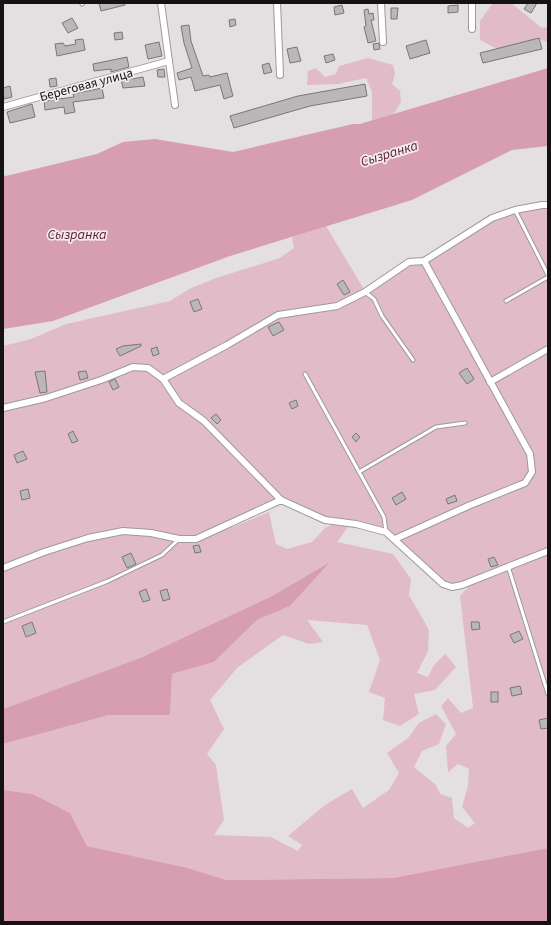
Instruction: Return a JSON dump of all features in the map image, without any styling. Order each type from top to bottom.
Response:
[{"type":"street","points":[[161,3],[175,106]]},
{"type":"street","points":[[277,3],[280,75]]},
{"type":"street","points":[[381,3],[383,42]]},
{"type":"street","points":[[472,3],[472,29]]},
{"type":"street","name":"Береговая улица","points":[[3,107],[169,61]]},
{"type":"street","points":[[163,379],[227,345],[278,315],[337,306],[366,292],[409,262],[424,261],[492,218],[515,210],[548,205]]},
{"type":"street","points":[[395,539],[468,506],[525,483],[532,472],[530,454],[424,261]]},
{"type":"street","points":[[490,382],[548,349]]},
{"type":"street","points":[[3,408],[46,398],[133,367],[148,368],[163,379],[179,403],[204,421],[281,500],[325,520],[356,524],[386,532],[443,584],[452,587],[462,585],[548,551]]},
{"type":"street","points":[[3,568],[44,552],[88,538],[123,531],[152,533],[179,539],[196,539],[281,500]]},
{"type":"lane","points":[[506,300],[548,276],[515,210]]},
{"type":"lane","points":[[366,292],[374,299],[382,316],[413,360]]},
{"type":"lane","points":[[305,374],[384,517],[386,532]]},
{"type":"lane","points":[[359,472],[436,427],[465,423]]},
{"type":"lane","points":[[3,622],[108,580],[162,555],[179,539]]},
{"type":"lane","points":[[508,566],[548,694]]},
{"type":"shaded area","points":[[493,3],[511,3],[542,28],[548,27],[548,42],[538,39],[499,50],[480,40],[480,21]]},
{"type":"shaded area","points":[[368,58],[393,65],[395,74],[392,84],[400,91],[401,102],[393,115],[372,121],[372,92],[366,78],[338,84],[307,85],[308,71],[316,68],[325,77],[336,74],[339,66]]},
{"type":"shaded area","points":[[548,205],[548,848],[393,878],[226,880],[188,868],[87,846],[70,813],[33,794],[3,790],[3,744],[109,715],[170,715],[172,674],[214,662],[257,620],[290,606],[328,563],[272,596],[140,658],[3,709],[3,346],[31,339],[66,324],[170,301],[189,289],[216,278],[280,258],[294,248],[292,237],[326,226],[365,291],[409,262],[424,261],[492,218]],"holes":[[[281,500],[325,520],[338,522],[325,528],[312,542],[287,549],[276,544],[269,512],[233,527],[232,522]],[[339,522],[391,535],[443,584],[462,585],[473,582],[460,596],[473,708],[461,713],[448,698],[441,706],[456,734],[446,746],[448,772],[458,764],[469,769],[468,786],[462,807],[475,823],[468,828],[454,818],[452,798],[440,794],[436,785],[414,767],[422,751],[439,744],[446,724],[436,714],[419,723],[408,738],[387,753],[399,773],[389,790],[363,808],[352,789],[325,805],[288,836],[302,845],[298,851],[271,837],[214,835],[224,820],[216,765],[207,754],[224,729],[210,700],[237,668],[283,635],[309,644],[323,642],[307,620],[367,625],[380,660],[369,692],[385,698],[383,720],[400,726],[419,714],[414,694],[435,690],[456,667],[445,654],[434,665],[428,677],[417,673],[428,651],[429,630],[409,595],[411,579],[393,554],[337,542],[348,527]]]},
{"type":"water","name":"Сызранка","points":[[548,68],[548,146],[512,150],[412,200],[230,256],[53,321],[3,329],[3,175],[6,176],[97,154],[123,142],[155,139],[233,152],[353,124],[360,124]]},
{"type":"water","points":[[330,562],[290,606],[257,620],[214,662],[172,674],[170,715],[109,715],[3,744],[3,709],[140,658],[272,596]]},
{"type":"water","points":[[3,790],[33,794],[70,813],[87,846],[188,868],[226,880],[393,878],[548,848],[548,922],[3,922]]},
{"type":"building","points":[[99,3],[125,3],[125,5],[101,11]]},
{"type":"building","points":[[528,3],[537,3],[531,13],[524,9]]},
{"type":"building","points":[[342,5],[344,13],[335,15],[334,7]]},
{"type":"building","points":[[458,5],[458,12],[448,13],[448,6]]},
{"type":"building","points":[[391,8],[398,8],[397,19],[391,19]]},
{"type":"building","points":[[368,9],[369,14],[373,13],[374,20],[371,20],[376,41],[368,43],[364,27],[366,26],[364,10]]},
{"type":"building","points":[[72,18],[78,28],[68,33],[62,23]]},
{"type":"building","points":[[235,19],[236,25],[230,27],[229,20]]},
{"type":"building","points":[[189,25],[191,41],[203,76],[209,75],[210,77],[227,73],[233,96],[224,99],[220,85],[195,91],[191,77],[179,80],[177,73],[192,68],[184,43],[181,26]]},
{"type":"building","points":[[122,32],[123,39],[115,40],[114,33]]},
{"type":"building","points":[[539,38],[542,49],[483,63],[480,53]]},
{"type":"building","points":[[83,39],[85,50],[57,56],[55,44],[63,43],[65,46],[76,44],[75,40]]},
{"type":"building","points":[[426,40],[430,53],[410,59],[406,46]]},
{"type":"building","points":[[159,42],[162,56],[148,59],[145,45]]},
{"type":"building","points":[[379,43],[380,49],[374,50],[373,44]]},
{"type":"building","points":[[297,47],[301,61],[290,63],[287,49]]},
{"type":"building","points":[[333,54],[335,60],[326,63],[324,56]]},
{"type":"building","points":[[127,57],[129,67],[111,72],[111,69],[94,71],[93,64]]},
{"type":"building","points":[[269,63],[272,72],[264,74],[262,65]]},
{"type":"building","points":[[164,69],[165,77],[158,77],[157,70]]},
{"type":"building","points":[[131,76],[132,79],[143,77],[145,86],[123,88],[121,79]]},
{"type":"building","points":[[56,78],[57,86],[50,87],[49,79]]},
{"type":"building","points":[[365,84],[367,96],[310,106],[234,128],[230,116],[298,96]]},
{"type":"building","points":[[10,86],[12,97],[4,99],[3,88]]},
{"type":"building","points":[[102,88],[104,98],[73,102],[75,112],[65,114],[64,107],[45,110],[44,101],[74,97],[73,94]]},
{"type":"building","points":[[32,104],[35,117],[10,123],[7,112]]},
{"type":"building","points":[[343,280],[350,292],[344,295],[337,284]]},
{"type":"building","points":[[198,299],[202,309],[194,312],[190,302]]},
{"type":"building","points":[[279,322],[284,330],[273,336],[268,327]]},
{"type":"building","points":[[141,344],[141,346],[120,356],[116,349],[123,346]]},
{"type":"building","points":[[157,347],[159,354],[153,356],[151,349]]},
{"type":"building","points":[[467,368],[474,379],[467,384],[459,373]]},
{"type":"building","points":[[45,371],[47,392],[40,393],[35,372]]},
{"type":"building","points":[[86,371],[88,378],[80,380],[78,372]]},
{"type":"building","points":[[115,379],[119,387],[113,390],[109,382]]},
{"type":"building","points":[[296,400],[298,406],[292,409],[289,403]]},
{"type":"building","points":[[216,414],[221,420],[217,424],[211,418]]},
{"type":"building","points":[[73,431],[78,441],[72,443],[68,434]]},
{"type":"building","points":[[356,433],[360,437],[356,442],[352,437]]},
{"type":"building","points":[[23,451],[27,459],[17,463],[14,455]]},
{"type":"building","points":[[28,489],[30,498],[22,500],[20,491]]},
{"type":"building","points":[[402,492],[406,499],[396,505],[392,498]]},
{"type":"building","points":[[455,495],[457,501],[448,504],[446,499]]},
{"type":"building","points":[[199,545],[201,552],[195,553],[193,546]]},
{"type":"building","points":[[131,553],[136,564],[127,568],[122,557]]},
{"type":"building","points":[[494,557],[498,565],[491,567],[488,559]]},
{"type":"building","points":[[146,589],[150,600],[143,602],[139,592]]},
{"type":"building","points":[[167,589],[170,599],[163,601],[160,591]]},
{"type":"building","points":[[32,622],[36,633],[26,637],[22,626]]},
{"type":"building","points":[[471,622],[479,622],[480,629],[472,630]]},
{"type":"building","points":[[519,631],[523,639],[514,643],[510,635]]},
{"type":"building","points":[[520,686],[522,694],[512,696],[510,688]]},
{"type":"building","points":[[491,692],[498,692],[498,702],[491,702]]},
{"type":"building","points":[[548,718],[548,728],[541,729],[539,720]]}]
